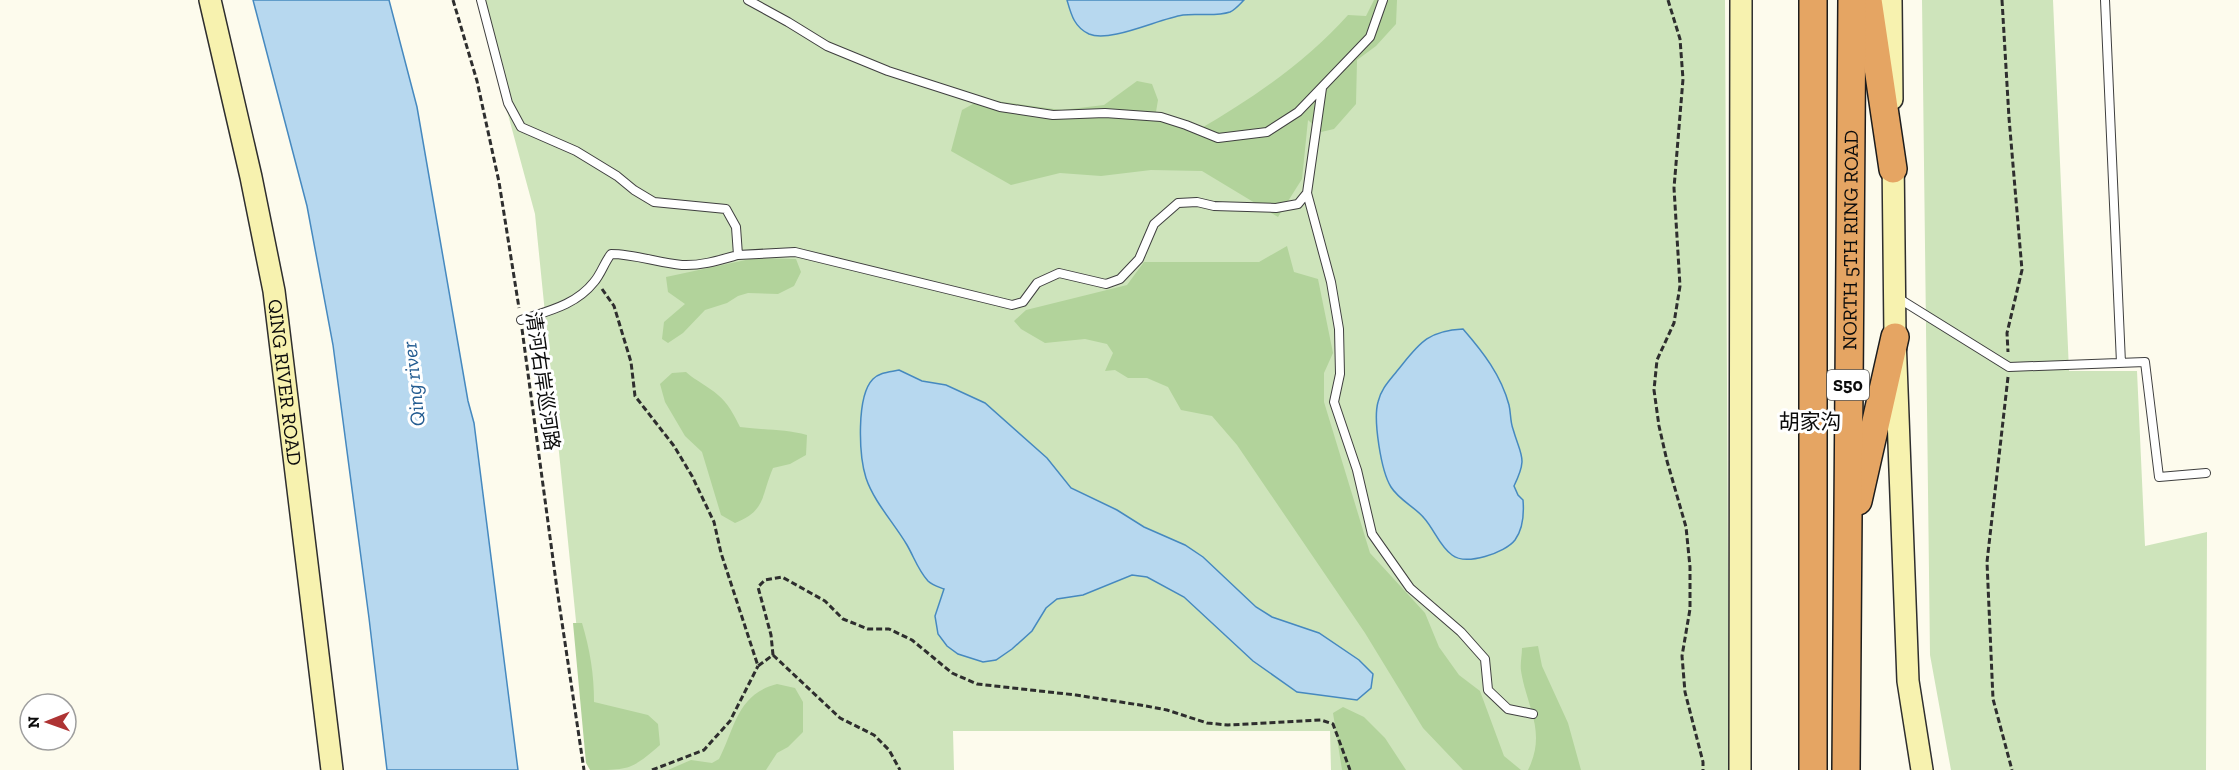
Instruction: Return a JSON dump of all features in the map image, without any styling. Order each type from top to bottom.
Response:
[{"type":"highway","name":"NORTH 5TH RING ROAD","points":[[1813,0],[1813,770]]},
{"type":"highway","name":"NORTH 5TH RING ROAD","points":[[1846,770],[1852,0]]},
{"type":"highway","points":[[1868,0],[1893,169]]},
{"type":"highway","points":[[1863,770],[1846,565],[1895,337]]},
{"type":"street","name":"QING RIVER ROAD","points":[[210,0],[251,177],[274,291],[332,770]]},
{"type":"street","points":[[1740,770],[1741,0]]},
{"type":"street","points":[[1892,0],[1894,296],[1908,681],[1922,770]]},
{"type":"lane","points":[[481,0],[508,103],[521,127],[576,151],[654,202],[726,209],[736,227],[738,255]]},
{"type":"lane","points":[[748,0],[827,46],[888,70],[1000,106],[1053,115],[1105,113],[1161,117],[1218,138],[1267,132],[1298,112],[1370,37],[1383,0]]},
{"type":"lane","points":[[2105,0],[2121,363]]},
{"type":"lane","points":[[1322,88],[1307,193],[1331,282],[1339,329],[1341,374],[1334,402],[1357,470],[1372,534],[1410,588],[1461,632],[1485,659],[1488,690],[1508,709],[1533,714]]},
{"type":"lane","points":[[521,320],[576,300],[596,280],[603,263],[611,254],[626,254],[683,265],[711,262],[738,255],[795,252],[1012,304],[1023,302],[1037,283],[1059,273],[1106,284],[1120,279],[1139,259],[1154,224],[1178,203],[1197,202],[1214,206],[1276,208],[1298,204],[1307,193]]},
{"type":"lane","points":[[1894,296],[2009,367],[2145,362],[2159,477],[2206,473]]},
{"type":"path","name":"清河右岸巡河路","points":[[453,0],[477,81],[499,182],[521,320],[556,589],[584,770]]},
{"type":"path","points":[[1668,0],[1680,39],[1683,79],[1674,188],[1680,286],[1674,323],[1657,360],[1654,390],[1667,461],[1686,526],[1690,567],[1690,609],[1682,656],[1685,692],[1703,770]]},
{"type":"path","points":[[2002,0],[2022,270],[2007,333],[2009,367],[1987,562],[1993,699],[2012,770]]},
{"type":"path","points":[[596,280],[614,306],[631,362],[635,396],[674,446],[692,476],[714,522],[734,597],[758,666]]},
{"type":"path","points":[[900,770],[889,750],[874,735],[840,718],[773,655],[771,635],[758,587],[765,579],[782,577],[825,601],[843,619],[868,629],[889,629],[912,640],[952,673],[977,684],[1076,695],[1146,706],[1207,723],[1228,725],[1321,720],[1333,724],[1350,770]]},
{"type":"path","points":[[651,770],[704,750],[730,721],[758,666],[773,655]]},
{"type":"green space","points":[[477,0],[1725,0],[1729,770],[1331,770],[1330,731],[953,731],[954,770],[591,770],[535,214]]},
{"type":"green space","points":[[1374,0],[1397,0],[1396,24],[1376,46],[1357,60],[1356,104],[1334,129],[1321,132],[1308,120],[1302,179],[1278,217],[1202,171],[1151,170],[1101,176],[1060,173],[1011,185],[951,151],[962,110],[982,99],[1062,110],[1104,105],[1137,81],[1152,84],[1158,100],[1155,118],[1198,130],[1278,78],[1332,32],[1348,15],[1366,16]]},
{"type":"green space","points":[[1922,0],[2053,0],[2069,371],[2137,371],[2145,546],[2207,532],[2206,770],[1951,770],[1930,655]]},
{"type":"green space","points":[[1287,246],[1294,272],[1318,279],[1333,353],[1324,373],[1324,402],[1370,553],[1425,613],[1439,647],[1459,675],[1480,691],[1504,756],[1521,770],[1463,770],[1423,728],[1365,633],[1237,445],[1212,416],[1181,410],[1168,387],[1147,378],[1128,378],[1115,370],[1105,371],[1113,353],[1107,344],[1085,339],[1045,343],[1021,329],[1014,321],[1026,310],[1127,285],[1144,262],[1259,262]]},
{"type":"green space","points":[[755,258],[796,259],[801,272],[794,286],[778,294],[748,293],[738,296],[727,303],[705,310],[683,333],[668,343],[662,339],[664,322],[685,304],[668,292],[666,277]]},
{"type":"green space","points":[[686,372],[722,398],[740,427],[807,435],[806,455],[790,464],[773,468],[757,508],[735,523],[721,515],[702,452],[685,436],[665,402],[660,384],[672,373]]},
{"type":"green space","points":[[573,623],[582,623],[585,633],[592,672],[594,702],[648,715],[658,724],[660,745],[629,767],[590,770],[586,763]]},
{"type":"green space","points":[[1538,646],[1542,666],[1568,723],[1581,770],[1528,770],[1536,744],[1536,732],[1521,671],[1522,648]]},
{"type":"green space","points":[[777,684],[795,688],[803,702],[803,732],[788,747],[777,753],[766,770],[668,770],[691,760],[712,763],[719,759],[745,704],[764,689]]},
{"type":"green space","points":[[1343,707],[1364,717],[1385,738],[1406,770],[1342,770],[1333,713]]},
{"type":"water","name":"Qing river","points":[[253,0],[389,0],[417,107],[468,401],[474,423],[518,770],[387,770],[333,345],[307,206]]},
{"type":"water","points":[[1067,0],[1244,0],[1230,12],[1212,15],[1183,15],[1121,33],[1098,36],[1089,34],[1080,28]]},
{"type":"water","points":[[1463,329],[1490,364],[1506,394],[1512,426],[1522,457],[1521,469],[1514,486],[1523,500],[1520,531],[1510,545],[1475,559],[1458,558],[1448,552],[1424,518],[1391,487],[1381,458],[1377,433],[1379,397],[1391,378],[1424,341],[1440,333]]},
{"type":"water","points":[[899,370],[922,381],[946,385],[985,403],[1047,458],[1071,488],[1117,510],[1144,527],[1185,545],[1203,557],[1256,607],[1272,617],[1319,633],[1359,660],[1373,674],[1371,688],[1357,700],[1297,692],[1253,661],[1184,597],[1147,577],[1132,575],[1083,595],[1057,599],[1046,608],[1032,631],[996,660],[983,662],[958,654],[947,646],[938,634],[935,616],[944,589],[930,582],[921,572],[907,545],[874,496],[866,478],[861,441],[861,412],[864,399],[873,379],[879,375]]},
{"type":"district","name":"胡家沟","points":[[1810,421]]}]
